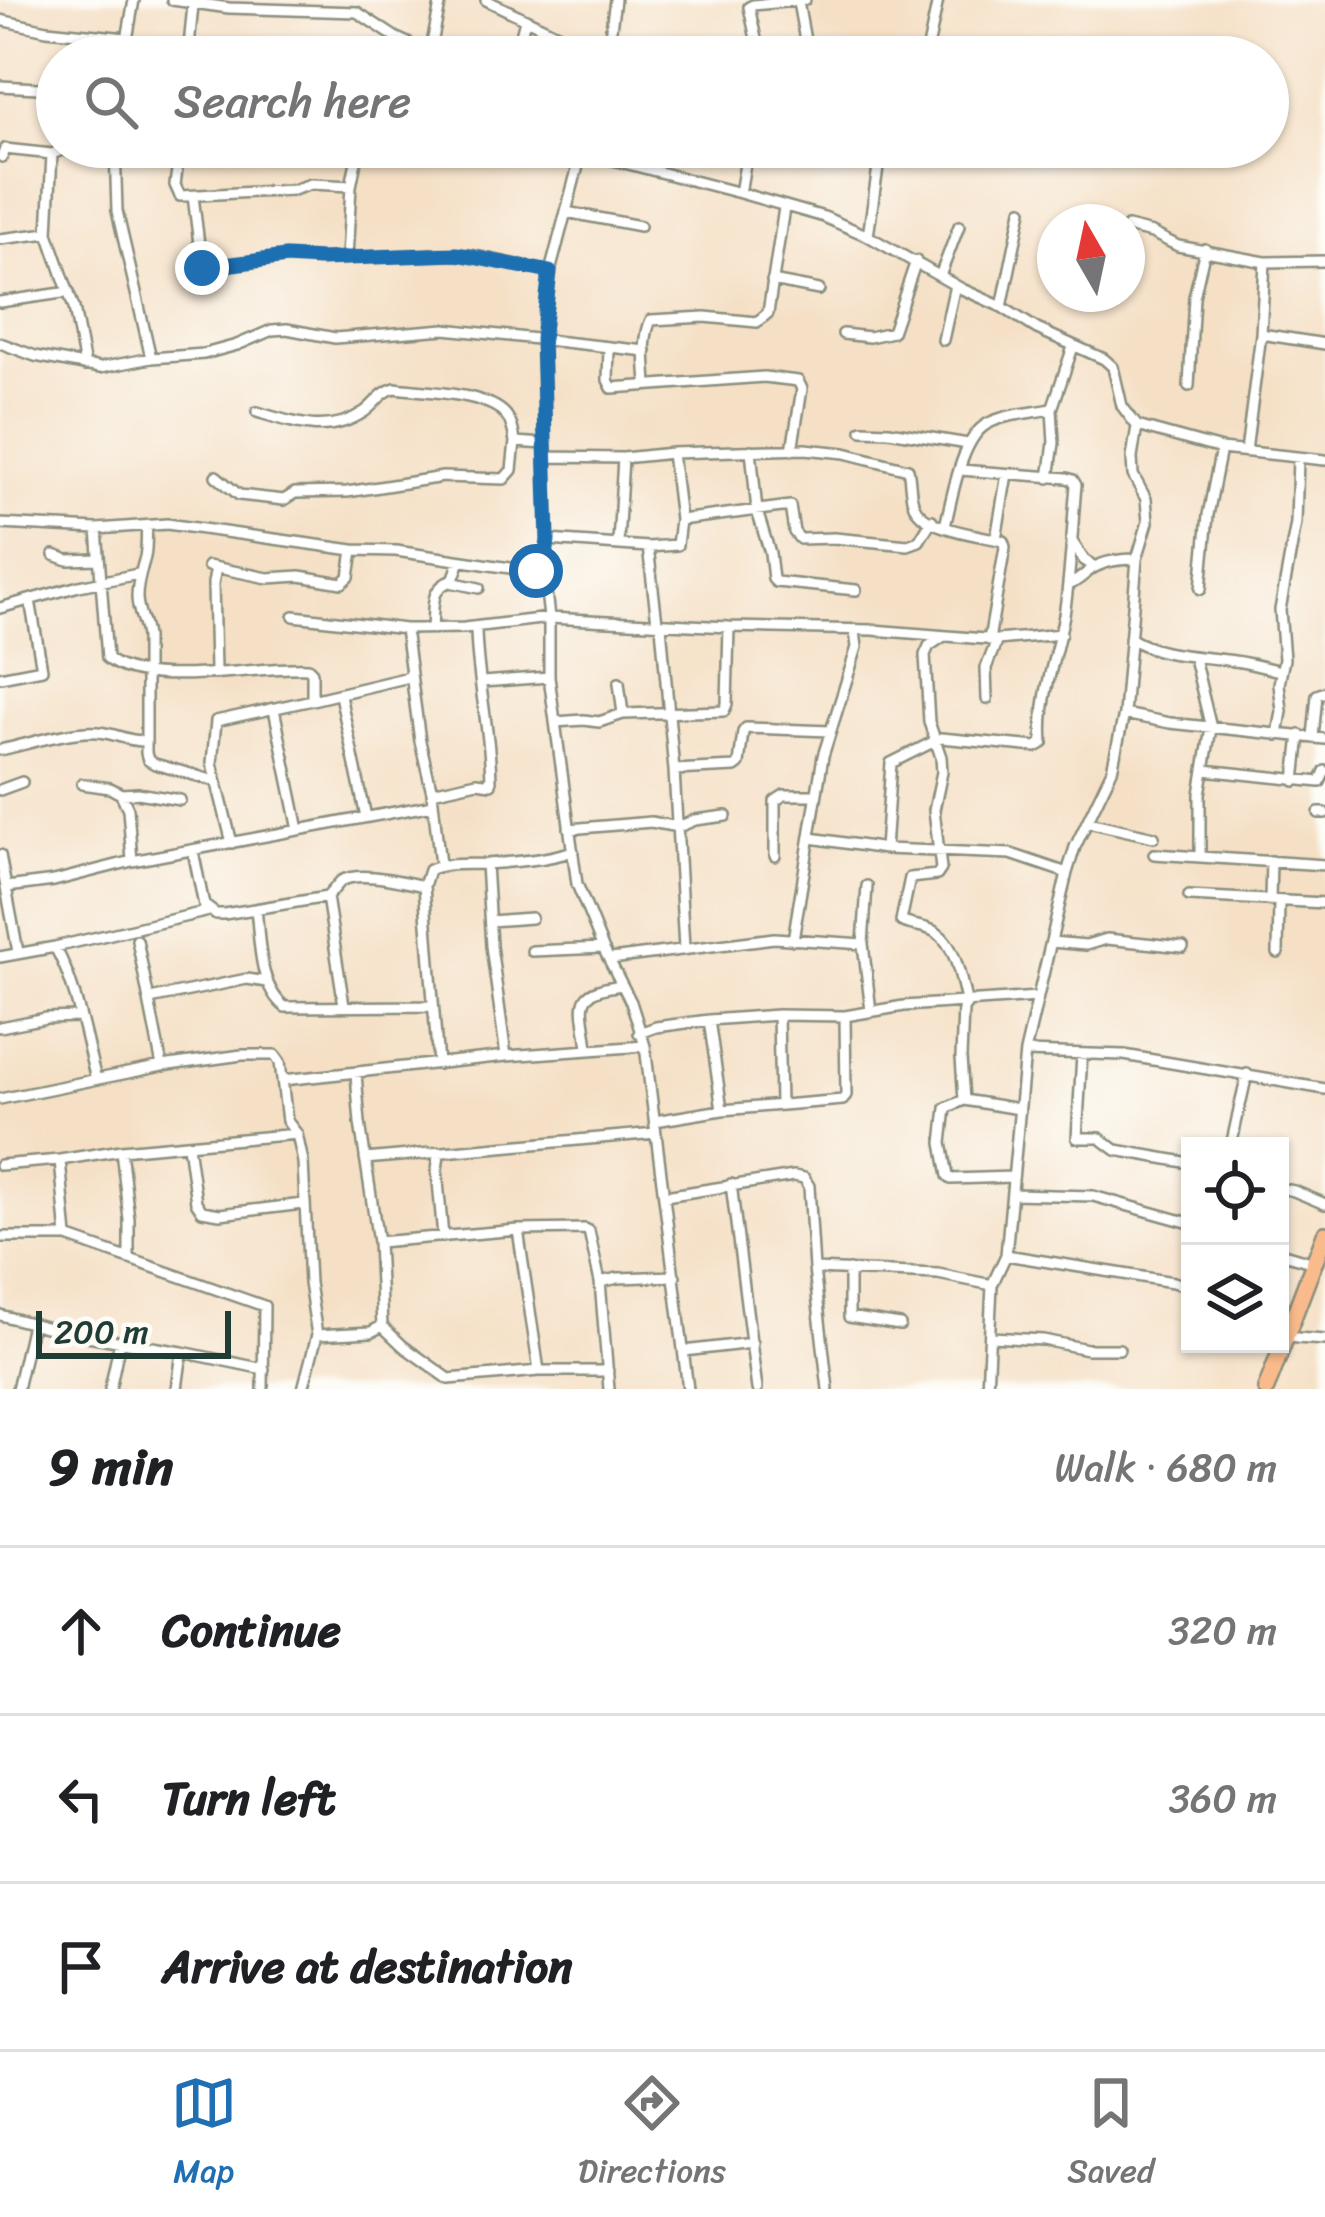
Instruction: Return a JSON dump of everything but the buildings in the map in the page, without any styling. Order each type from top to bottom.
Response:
[{"type":"highway","points":[[1276,1389],[1296,1338],[1325,1234]]},
{"type":"highway","points":[[1289,1306],[1319,1261]]},
{"type":"highway","points":[[1266,1389],[1276,1353]]},
{"type":"street","points":[[127,36],[134,0]]},
{"type":"street","points":[[172,0],[193,5],[358,6],[394,36]]},
{"type":"street","points":[[435,36],[441,0]]},
{"type":"street","points":[[486,0],[559,36]]},
{"type":"street","points":[[610,36],[615,0]]},
{"type":"street","points":[[930,36],[938,0]]},
{"type":"street","points":[[755,36],[749,8],[753,4],[801,1],[805,36]]},
{"type":"street","points":[[190,36],[193,5]]},
{"type":"street","points":[[0,20],[107,36]]},
{"type":"street","points":[[521,36],[525,20]]},
{"type":"street","points":[[0,86],[36,88]]},
{"type":"street","points":[[2,157],[5,149],[36,152]]},
{"type":"street","points":[[52,168],[48,233],[69,292],[86,367]]},
{"type":"street","points":[[116,168],[117,211],[151,358]]},
{"type":"street","points":[[178,168],[180,196],[293,190],[311,184],[351,186]]},
{"type":"street","points":[[347,258],[354,168]]},
{"type":"street","points":[[578,168],[550,272],[542,339],[549,676],[577,884],[631,1002],[645,1046],[688,1389]]},
{"type":"street","points":[[651,168],[824,218],[868,236],[1037,329],[1104,358],[1113,368],[1122,406],[1138,426],[1221,449],[1325,460]]},
{"type":"street","points":[[740,193],[744,168]]},
{"type":"street","points":[[868,236],[878,168]]},
{"type":"street","points":[[193,196],[202,268],[286,257],[457,254],[550,272]]},
{"type":"street","points":[[647,385],[648,324],[656,319],[763,320],[768,313],[784,208]]},
{"type":"street","points":[[1002,307],[1022,210]]},
{"type":"street","points":[[566,212],[640,226]]},
{"type":"street","points":[[940,276],[958,226]]},
{"type":"street","points":[[1145,231],[1178,246],[1265,262],[1325,261]]},
{"type":"street","points":[[0,239],[48,233]]},
{"type":"street","points":[[1189,386],[1194,297],[1205,249]]},
{"type":"street","points":[[843,334],[869,337],[892,332],[916,261]]},
{"type":"street","points":[[1246,452],[1265,262]]},
{"type":"street","points":[[772,281],[819,290]]},
{"type":"street","points":[[943,340],[955,285]]},
{"type":"street","points":[[0,302],[69,292]]},
{"type":"street","points":[[0,343],[35,356],[100,368],[204,354],[287,329],[335,338],[446,328],[646,351]]},
{"type":"street","points":[[1261,334],[1325,344]]},
{"type":"street","points":[[1049,478],[1052,409],[1072,347]]},
{"type":"street","points":[[609,348],[610,387],[764,377],[798,381],[802,388],[792,449]]},
{"type":"street","points":[[216,476],[239,495],[284,500],[296,493],[347,492],[443,477],[505,479],[512,470],[514,430],[505,414],[482,400],[387,389],[364,412],[329,427],[308,427],[257,412]]},
{"type":"street","points":[[945,526],[968,444],[986,424],[1052,409]]},
{"type":"street","points":[[987,1389],[992,1285],[1006,1255],[1025,1052],[1066,873],[1112,770],[1124,714],[1137,559],[1148,521],[1146,499],[1133,475],[1138,426]]},
{"type":"street","points":[[862,430],[968,444]]},
{"type":"street","points":[[515,442],[545,444]]},
{"type":"street","points":[[546,457],[792,449],[845,453],[908,469],[918,512],[961,534],[1003,541],[986,668],[987,699]]},
{"type":"street","points":[[1201,589],[1221,449]]},
{"type":"street","points":[[751,450],[758,511],[776,582],[856,590]]},
{"type":"street","points":[[548,540],[648,547],[677,544],[680,520],[672,454]]},
{"type":"street","points":[[618,544],[623,458]]},
{"type":"street","points":[[1278,735],[1284,659],[1280,610],[1296,523],[1298,458]]},
{"type":"street","points":[[885,849],[891,763],[937,739],[1036,747],[1043,743],[1045,694],[1069,585],[1076,485],[1067,478],[960,470]]},
{"type":"street","points":[[996,539],[1006,474]]},
{"type":"street","points":[[680,520],[790,506],[794,532],[800,539],[908,545],[919,541],[932,520]]},
{"type":"street","points":[[2,527],[97,529],[167,524],[544,573]]},
{"type":"street","points":[[147,526],[145,557],[138,574],[138,612],[145,626],[148,760],[215,782]]},
{"type":"street","points":[[97,529],[107,658],[113,664],[196,676],[281,666],[308,668],[312,672],[311,700]]},
{"type":"street","points":[[1071,540],[1095,567]]},
{"type":"street","points":[[648,547],[657,622],[662,626],[684,948]]},
{"type":"street","points":[[215,671],[212,567],[268,578],[300,576],[342,583],[350,577],[353,550]]},
{"type":"street","points":[[54,555],[68,560],[98,559]]},
{"type":"street","points":[[1069,585],[1095,567],[1117,559],[1137,559]]},
{"type":"street","points":[[432,628],[436,590],[454,580],[460,561]]},
{"type":"street","points":[[0,608],[138,574]]},
{"type":"street","points":[[450,582],[479,588]]},
{"type":"street","points":[[0,676],[42,669],[31,600]]},
{"type":"street","points":[[294,616],[405,629],[549,618],[873,630],[993,640],[1060,634]]},
{"type":"street","points":[[7,887],[366,817],[432,799],[449,788],[491,784],[476,627]]},
{"type":"street","points":[[555,722],[727,709],[729,627]]},
{"type":"street","points":[[405,629],[440,865]]},
{"type":"street","points":[[794,940],[815,795],[857,647],[855,632]]},
{"type":"street","points":[[942,638],[929,646],[926,655],[929,722],[942,772],[934,810],[940,872],[910,878],[901,922],[927,928],[944,940],[967,1004]]},
{"type":"street","points":[[1130,638],[1143,646],[1194,658],[1281,671]]},
{"type":"street","points":[[1194,658],[1211,728],[1200,794],[1200,856]]},
{"type":"street","points":[[482,682],[549,676]]},
{"type":"street","points":[[232,843],[212,763],[216,721],[409,677]]},
{"type":"street","points":[[619,683],[623,714]]},
{"type":"street","points":[[1295,782],[1317,695],[1325,692]]},
{"type":"street","points":[[340,694],[366,817]]},
{"type":"street","points":[[274,709],[298,830]]},
{"type":"street","points":[[1124,714],[1325,739]]},
{"type":"street","points":[[674,770],[735,767],[746,728],[830,731]]},
{"type":"street","points":[[0,750],[89,732],[146,741]]},
{"type":"street","points":[[1204,770],[1295,782],[1320,782],[1325,771]]},
{"type":"street","points":[[429,779],[449,788]]},
{"type":"street","points":[[0,790],[22,782]]},
{"type":"street","points":[[82,784],[180,800]]},
{"type":"street","points":[[122,794],[128,809],[131,861]]},
{"type":"street","points":[[775,856],[775,801],[784,795],[815,795]]},
{"type":"street","points":[[568,829],[645,822],[678,827],[726,816]]},
{"type":"street","points":[[1088,822],[1154,837]]},
{"type":"street","points":[[811,838],[885,849],[1011,854],[1066,873]]},
{"type":"street","points":[[193,851],[201,899],[209,910]]},
{"type":"street","points":[[438,1064],[424,886],[429,870],[573,851]]},
{"type":"street","points":[[1154,854],[1325,865]]},
{"type":"street","points":[[0,855],[18,952]]},
{"type":"street","points":[[1271,861],[1278,953]]},
{"type":"street","points":[[486,864],[506,1056]]},
{"type":"street","points":[[0,957],[209,910],[224,914],[328,897],[340,882],[358,877],[424,886]]},
{"type":"street","points":[[867,886],[863,944],[871,1011]]},
{"type":"street","points":[[1189,896],[1325,903]]},
{"type":"street","points":[[328,897],[344,1005]]},
{"type":"street","points":[[256,909],[262,962],[274,998],[285,1007],[433,1006]]},
{"type":"street","points":[[490,921],[531,918]]},
{"type":"street","points":[[611,959],[774,938],[863,944]]},
{"type":"street","points":[[1051,942],[1086,945],[1107,939],[1183,947]]},
{"type":"street","points":[[137,940],[162,1066]]},
{"type":"street","points":[[55,947],[72,981],[96,1079]]},
{"type":"street","points":[[532,952],[604,948]]},
{"type":"street","points":[[150,999],[247,979],[268,982]]},
{"type":"street","points":[[588,1049],[584,1000],[597,988],[622,985]]},
{"type":"street","points":[[639,1033],[710,1020],[845,1016],[904,1006],[1038,997]]},
{"type":"street","points":[[964,1100],[963,1009],[967,1004]]},
{"type":"street","points":[[778,1015],[780,1104]]},
{"type":"street","points":[[655,1121],[843,1100],[845,1016]]},
{"type":"street","points":[[0,1027],[79,1017]]},
{"type":"street","points":[[710,1020],[722,1110]]},
{"type":"street","points":[[284,1080],[645,1046]]},
{"type":"street","points":[[1025,1052],[1124,1054],[1325,1089]]},
{"type":"street","points":[[0,1099],[162,1066],[275,1054],[305,1185],[309,1283],[317,1335],[303,1389]]},
{"type":"street","points":[[1082,1054],[1077,1138],[1100,1138],[1116,1150],[1181,1161]]},
{"type":"street","points":[[356,1074],[378,1242],[382,1326],[449,1378],[608,1371]]},
{"type":"street","points":[[1233,1137],[1247,1074]]},
{"type":"street","points":[[1013,1177],[948,1176],[943,1143],[946,1108],[964,1100],[1019,1109]]},
{"type":"street","points":[[365,1159],[656,1133]]},
{"type":"street","points":[[0,1165],[297,1134]]},
{"type":"street","points":[[188,1145],[196,1202],[202,1211],[220,1214],[303,1204]]},
{"type":"street","points":[[121,1150],[130,1219],[128,1257]]},
{"type":"street","points":[[440,1154],[443,1237]]},
{"type":"street","points":[[60,1160],[68,1237]]},
{"type":"street","points":[[665,1196],[804,1178],[809,1186],[828,1389]]},
{"type":"street","points":[[731,1184],[758,1389]]},
{"type":"street","points":[[1289,1190],[1325,1204]]},
{"type":"street","points":[[1012,1194],[1093,1196],[1181,1220]]},
{"type":"street","points":[[378,1242],[585,1228],[599,1282],[610,1389]]},
{"type":"street","points":[[518,1230],[539,1371]]},
{"type":"street","points":[[0,1237],[68,1237],[264,1306],[263,1389]]},
{"type":"street","points":[[1289,1254],[1319,1261]]},
{"type":"street","points":[[1006,1255],[1181,1285]]},
{"type":"street","points":[[814,1269],[938,1274],[992,1285]]},
{"type":"street","points":[[849,1270],[849,1317],[900,1325]]},
{"type":"street","points":[[599,1282],[675,1276]]},
{"type":"street","points":[[0,1315],[264,1370]]},
{"type":"street","points":[[17,1389],[32,1324]]},
{"type":"street","points":[[317,1335],[371,1332],[382,1326]]},
{"type":"street","points":[[992,1336],[1119,1349]]},
{"type":"street","points":[[1296,1338],[1325,1340]]},
{"type":"street","points":[[110,1389],[120,1341]]},
{"type":"street","points":[[684,1351],[752,1343]]},
{"type":"street","points":[[177,1389],[182,1352]]},
{"type":"route","points":[[202,268],[286,257],[457,254],[550,272],[542,339],[548,540],[544,573],[536,571]]}]
